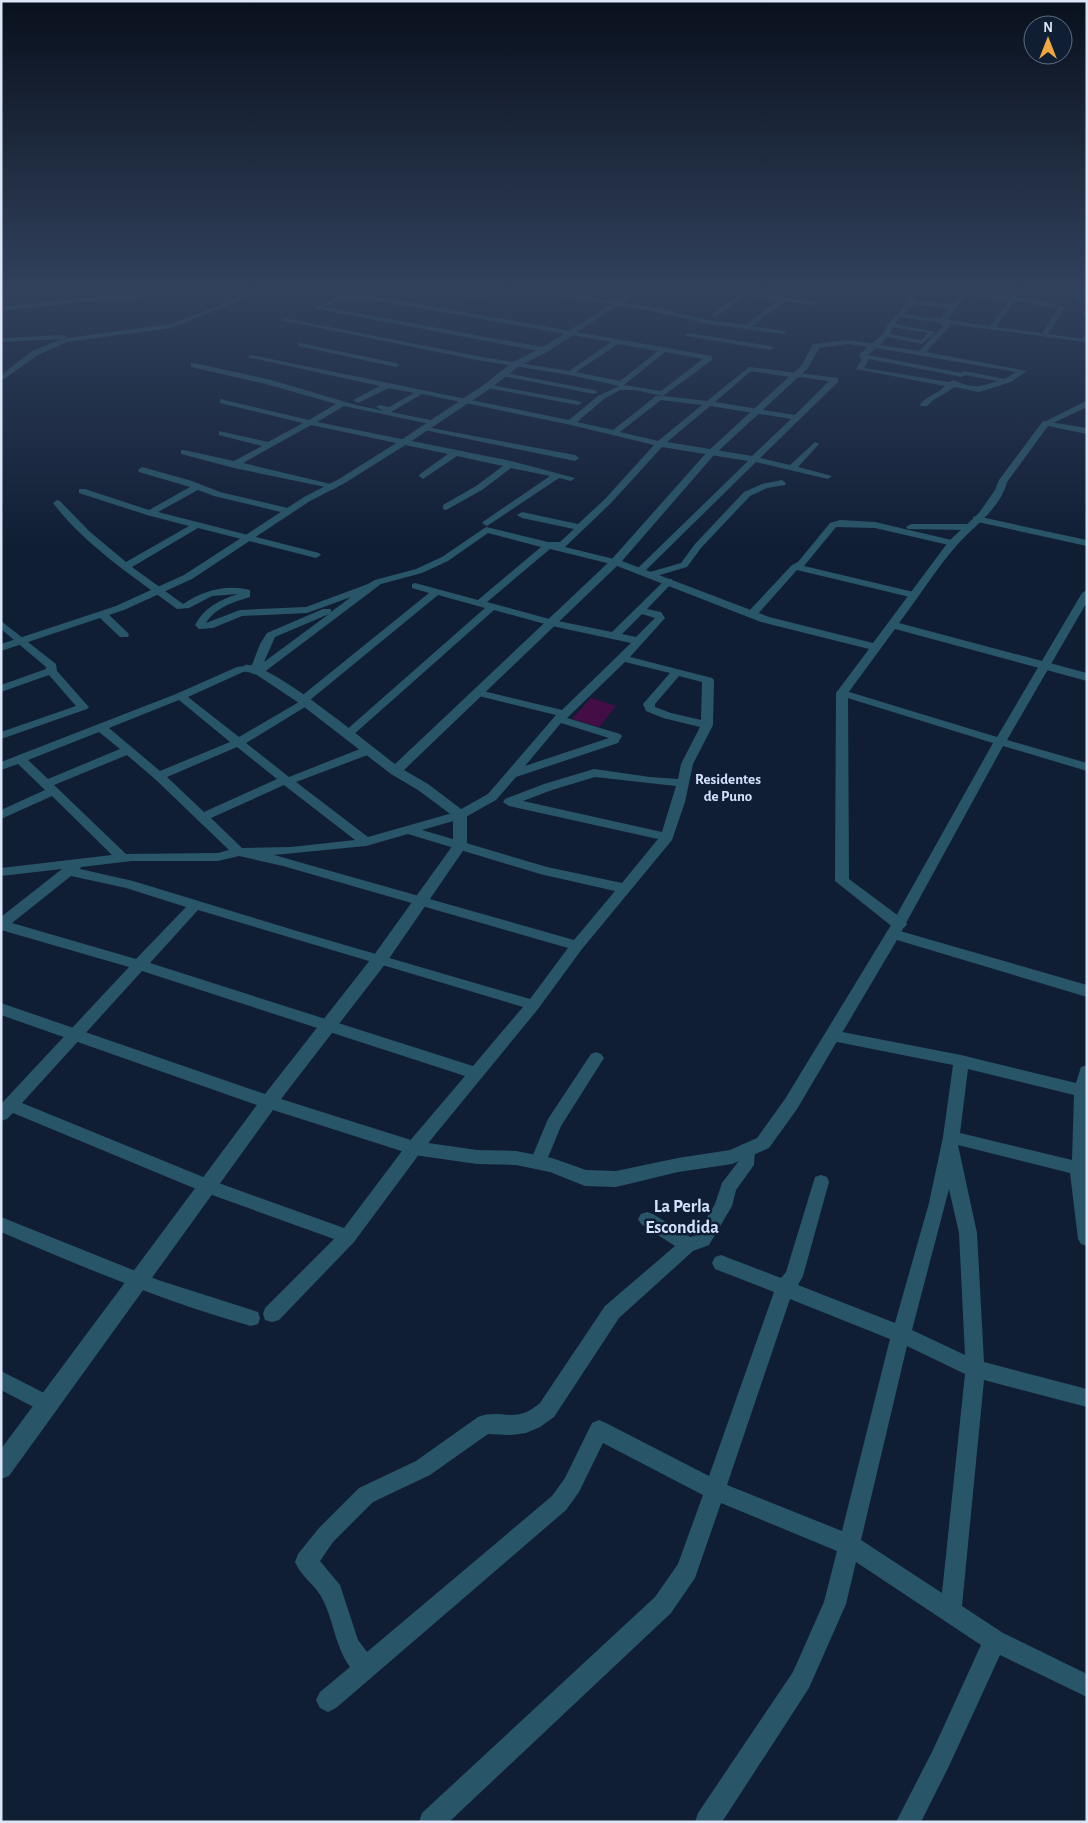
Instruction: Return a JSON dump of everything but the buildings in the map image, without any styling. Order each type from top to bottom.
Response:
[{"type":"street","points":[[247,377],[428,426],[575,458],[560,471],[487,523]]},
{"type":"street","points":[[345,377],[571,423],[660,444],[753,459],[828,476]]},
{"type":"street","points":[[1,648],[102,614],[188,577],[307,499],[332,487],[404,442],[499,377]]},
{"type":"street","points":[[519,377],[594,392]]},
{"type":"street","points":[[589,377],[621,384],[630,377]]},
{"type":"street","points":[[571,423],[588,407],[616,388],[663,394],[682,377]]},
{"type":"street","points":[[480,604],[549,545],[562,544],[608,501],[660,444],[738,377]]},
{"type":"street","points":[[396,771],[615,562],[712,452],[794,377]]},
{"type":"street","points":[[641,570],[835,380],[812,377]]},
{"type":"street","points":[[892,377],[979,390],[1011,377]]},
{"type":"street","points":[[935,407],[924,404],[960,377]]},
{"type":"street","points":[[981,377],[1005,381]]},
{"type":"street","points":[[386,386],[358,401],[390,410],[419,393]]},
{"type":"street","points":[[488,386],[578,403]]},
{"type":"street","points":[[613,434],[660,398],[707,403],[796,417]]},
{"type":"street","points":[[223,402],[308,422],[511,464],[528,470],[560,471],[571,478]]},
{"type":"street","points":[[234,465],[344,403]]},
{"type":"street","points":[[1087,404],[1043,426],[1002,482],[1000,490],[982,515],[953,543],[842,693],[842,881],[896,929],[1087,991]]},
{"type":"street","points":[[1043,426],[1087,431]]},
{"type":"street","points":[[1043,426],[1087,438]]},
{"type":"street","points":[[222,432],[269,445]]},
{"type":"street","points":[[793,468],[815,444]]},
{"type":"street","points":[[184,452],[332,487]]},
{"type":"street","points":[[423,476],[456,453]]},
{"type":"street","points":[[446,507],[479,488],[511,464]]},
{"type":"street","points":[[142,470],[189,483],[196,487],[289,511]]},
{"type":"street","points":[[653,574],[684,565],[698,546],[747,494],[765,486],[782,483]]},
{"type":"street","points":[[150,513],[196,487]]},
{"type":"street","points":[[82,491],[150,513],[316,555]]},
{"type":"street","points":[[57,503],[76,525],[125,568],[181,608],[209,594],[226,591],[246,592],[246,595],[228,600],[217,607],[202,621],[200,625],[202,627],[240,613],[307,610],[370,587]]},
{"type":"street","points":[[522,515],[578,527]]},
{"type":"street","points":[[752,614],[795,567],[801,564],[818,540],[833,524],[856,523],[888,528],[953,543]]},
{"type":"street","points":[[888,528],[972,523],[1087,543]]},
{"type":"street","points":[[125,568],[196,525]]},
{"type":"street","points":[[1,766],[180,696],[232,672],[254,669],[346,607],[378,582],[419,570],[445,559],[486,530],[615,562],[653,574],[752,614],[785,625],[876,647]]},
{"type":"street","points":[[445,559],[434,572],[415,586],[552,623],[639,641]]},
{"type":"street","points":[[795,567],[914,595]]},
{"type":"street","points":[[615,635],[670,581]]},
{"type":"street","points":[[159,776],[239,742],[305,701],[436,592]]},
{"type":"street","points":[[1,1009],[269,1102],[414,1148],[477,1157],[516,1158],[552,1165],[585,1178],[616,1179],[678,1165],[732,1157],[763,1143],[791,1104],[896,929],[1000,742],[1087,593]]},
{"type":"street","points":[[254,669],[264,644],[271,635],[325,612],[346,607]]},
{"type":"street","points":[[348,734],[492,607]]},
{"type":"street","points":[[1,872],[73,868],[124,859],[218,857],[239,852],[291,851],[366,842],[460,815],[492,797],[562,717],[623,658],[660,618],[657,614],[640,610]]},
{"type":"street","points":[[102,614],[124,635]]},
{"type":"street","points":[[895,622],[1046,664],[1087,678]]},
{"type":"street","points":[[1,624],[52,666],[51,671],[83,706],[1,736]]},
{"type":"street","points":[[272,1314],[348,1237],[414,1148],[667,837],[679,802],[687,764],[707,725],[708,680],[623,658]]},
{"type":"street","points":[[1046,664],[1087,671]]},
{"type":"street","points":[[254,669],[305,701],[396,771],[423,787],[460,815]]},
{"type":"street","points":[[1,689],[51,671]]},
{"type":"street","points":[[677,672],[649,704],[650,709],[668,716],[707,725]]},
{"type":"street","points":[[479,693],[562,717],[616,736],[614,741],[512,774]]},
{"type":"street","points":[[842,693],[1087,767]]},
{"type":"street","points":[[180,696],[366,842]]},
{"type":"street","points":[[101,726],[159,776],[239,852],[285,862],[422,900],[577,946]]},
{"type":"street","points":[[1,815],[49,788],[128,750]]},
{"type":"street","points":[[202,817],[286,781],[369,750]]},
{"type":"street","points":[[20,760],[124,859]]},
{"type":"street","points":[[510,802],[548,787],[594,773],[650,781],[684,783]]},
{"type":"street","points":[[492,797],[667,837]]},
{"type":"street","points":[[1,1468],[269,1102],[326,1026],[380,959],[422,900],[460,845],[460,815]]},
{"type":"street","points":[[408,830],[545,871],[624,888]]},
{"type":"street","points":[[73,868],[194,906],[532,1005]]},
{"type":"street","points":[[73,868],[2,923],[8,927],[139,965],[476,1073]]},
{"type":"street","points":[[194,906],[6,1110],[348,1237]]},
{"type":"street","points":[[832,1036],[961,1061],[1085,1091]]},
{"type":"street","points":[[538,1162],[554,1124],[596,1058]]},
{"type":"street","points":[[707,1822],[744,1769],[801,1680],[835,1604],[901,1334],[938,1203],[951,1137],[961,1061]]},
{"type":"street","points":[[1087,1071],[1082,1154],[1087,1239]]},
{"type":"street","points":[[951,1137],[1082,1170]]},
{"type":"street","points":[[951,1137],[956,1181],[968,1233],[975,1368],[951,1610]]},
{"type":"street","points":[[365,1669],[348,1646],[332,1594],[306,1562],[326,1536],[366,1495],[423,1468],[485,1424],[512,1426],[537,1420],[547,1410],[612,1312],[687,1246],[703,1240],[723,1206],[728,1188],[746,1165],[748,1150]]},
{"type":"street","points":[[431,1822],[663,1605],[686,1570],[785,1287],[794,1276],[821,1182]]},
{"type":"street","points":[[647,1219],[678,1238],[687,1246]]},
{"type":"street","points":[[1,1224],[138,1282],[204,1306],[251,1318]]},
{"type":"street","points":[[721,1263],[901,1334],[975,1368],[1087,1398]]},
{"type":"street","points":[[1,1380],[47,1405]]},
{"type":"street","points":[[328,1700],[559,1503],[572,1485],[599,1430],[714,1490],[850,1545],[951,1610],[995,1641],[1087,1686]]},
{"type":"street","points":[[908,1822],[995,1641]]},
{"type":"shaded area","points":[[591,698],[616,706],[599,727],[572,719]]},
{"type":"district","name":"Residentes de Puno","points":[[728,788]]},
{"type":"district","name":"La Perla Escondida","points":[[682,1217]]}]
